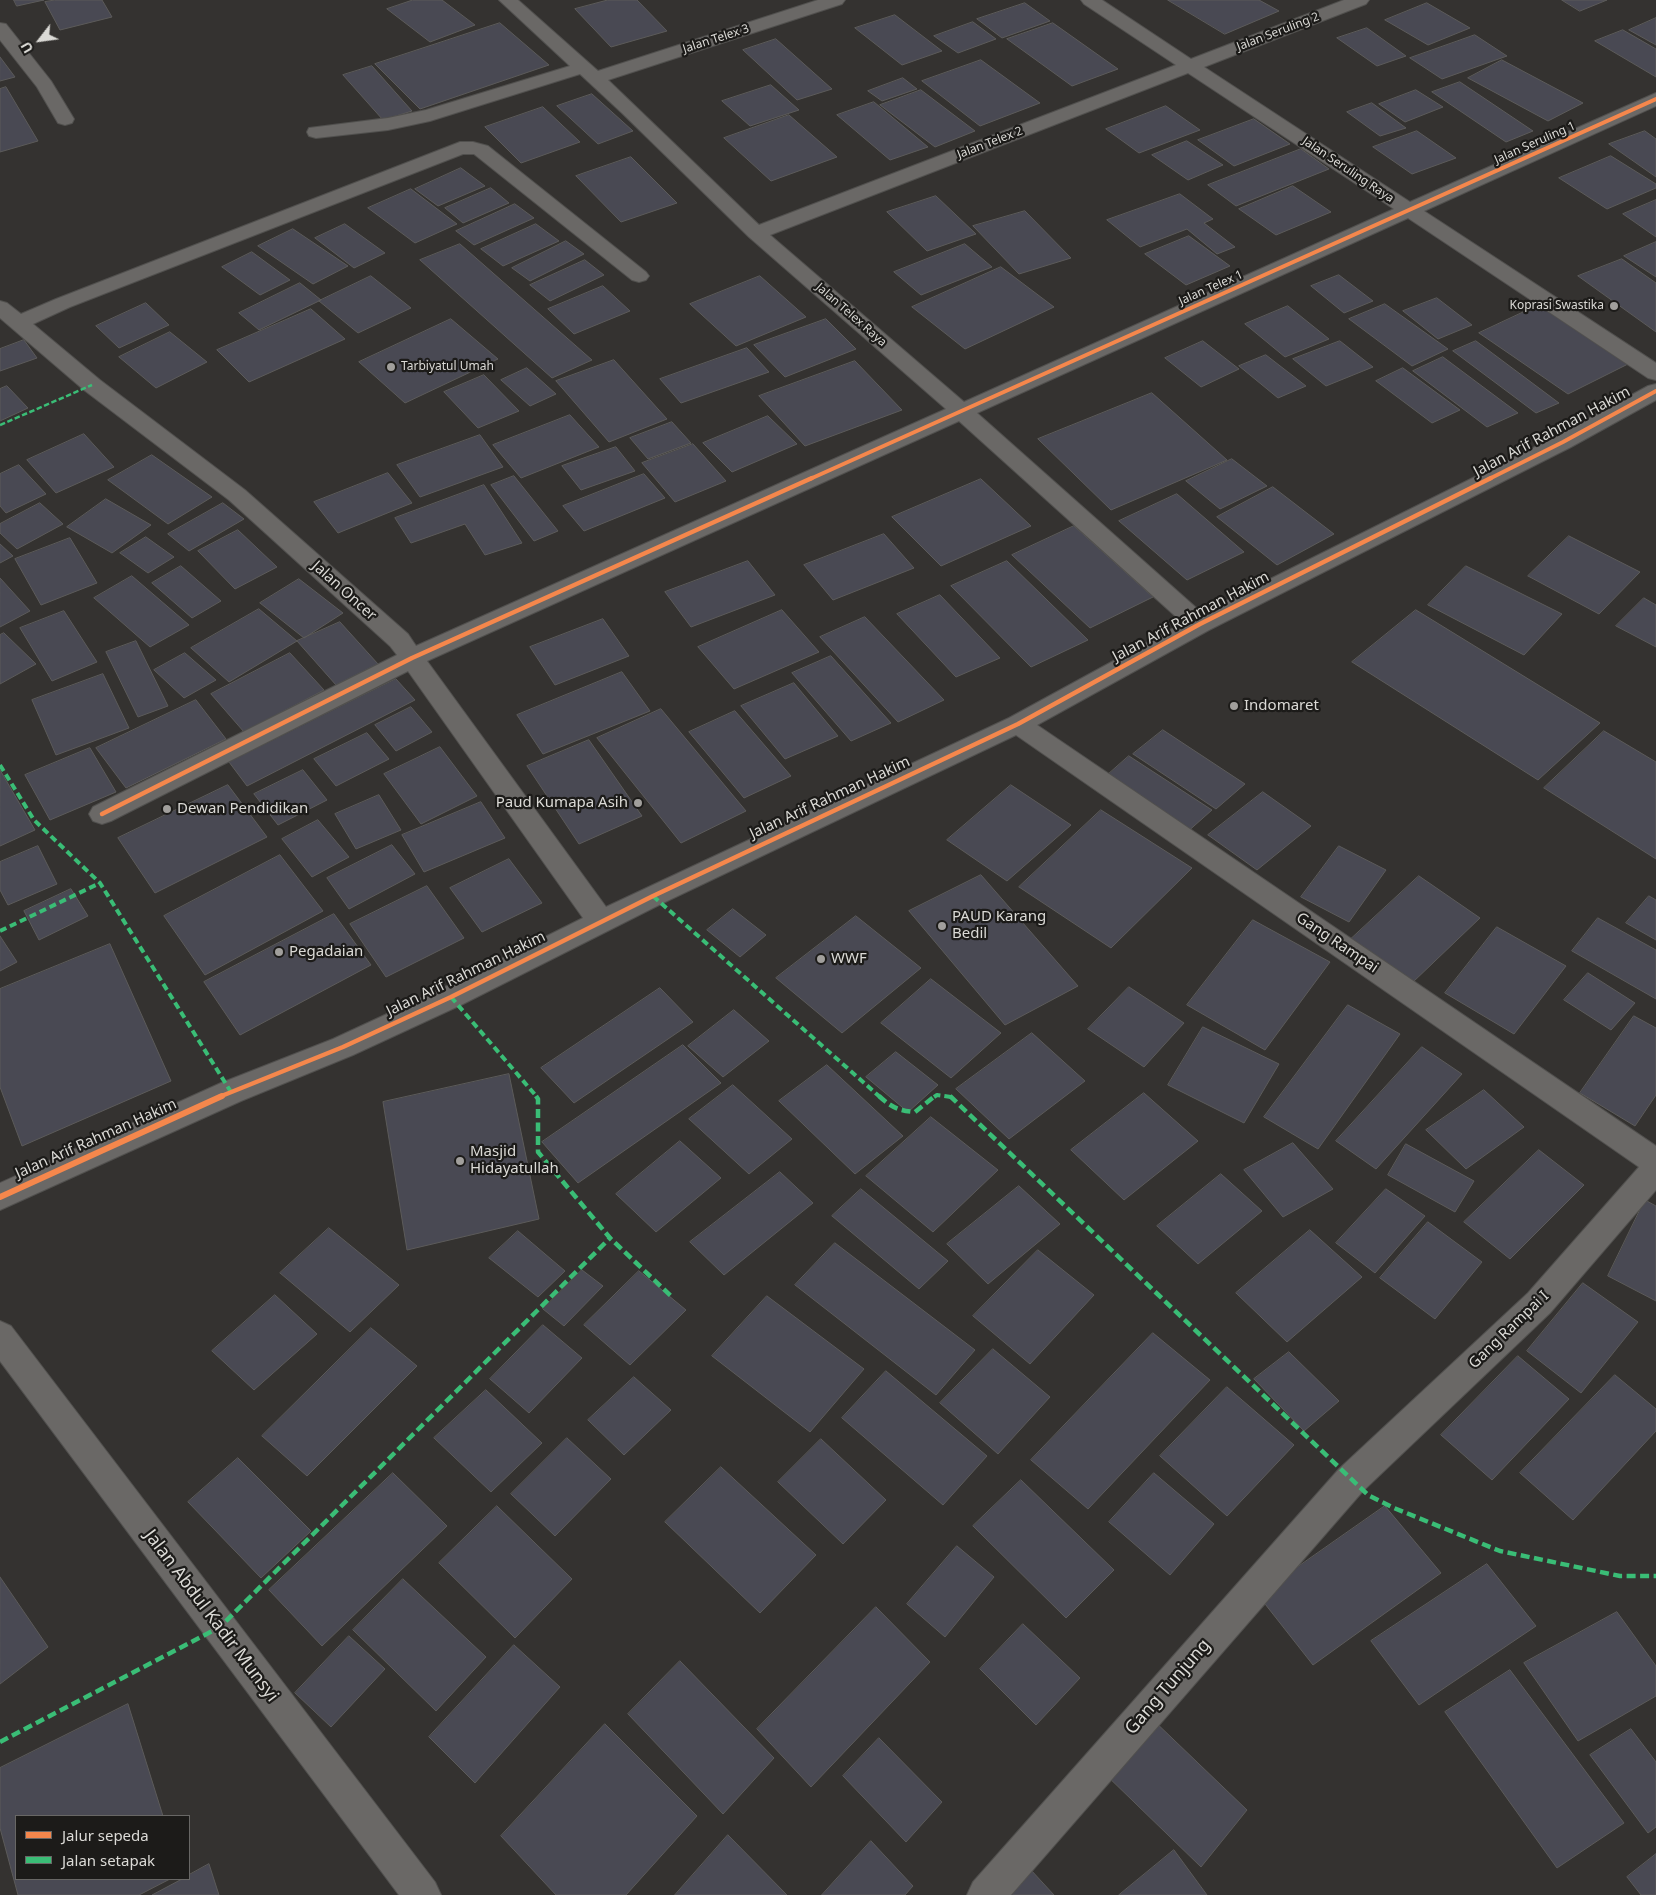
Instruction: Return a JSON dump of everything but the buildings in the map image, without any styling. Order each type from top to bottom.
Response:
[{"type":"street","name":"Jalan Telex Raya","points":[[508,0],[588,73],[756,233],[960,410],[1200,624]]},
{"type":"street","name":"Jalan Telex 3","points":[[316,132],[388,124],[430,115],[588,73],[836,0]]},
{"type":"street","name":"Jalan Seruling Raya","points":[[1090,0],[1191,67],[1416,208],[1656,373]]},
{"type":"street","name":"Jalan Seruling 2","points":[[1224,54],[1360,0]]},
{"type":"street","points":[[0,28],[41,78],[65,119]]},
{"type":"street","name":"Jalan Telex 2","points":[[756,233],[1224,54]]},
{"type":"street","name":"Jalan Seruling 1","points":[[1416,208],[1656,99]]},
{"type":"street","points":[[19,323],[63,303],[460,148],[481,150],[639,276]]},
{"type":"street","name":"Jalan Telex 1","points":[[102,814],[412,658],[960,410],[1416,208]]},
{"type":"street","name":"Jalan Oncer","points":[[0,307],[92,385],[237,495],[399,640],[601,922]]},
{"type":"street","name":"Jalan Arif Rahman Hakim","points":[[0,1197],[222,1096],[343,1047],[1018,724],[1200,624],[1563,442],[1656,391]]},
{"type":"street","name":"Gang Rampai","points":[[1018,724],[1656,1162]]},
{"type":"street","name":"Gang Rampai I","points":[[1351,1480],[1539,1303],[1656,1169]]},
{"type":"street","name":"Jalan Abdul Kadir Munsyi","points":[[0,1336],[422,1895]]},
{"type":"street","name":"Gang Tunjung","points":[[986,1895],[1351,1480]]},
{"type":"marked path","points":[[0,425],[92,385]]},
{"type":"marked path","points":[[0,765],[34,820],[100,883],[231,1092]]},
{"type":"marked path","points":[[0,931],[100,883]]},
{"type":"marked path","points":[[653,896],[890,1106],[902,1111],[915,1112],[937,1095],[950,1096],[1368,1495],[1394,1508],[1500,1551],[1620,1576],[1656,1576]]},
{"type":"marked path","points":[[451,997],[538,1099],[538,1152],[610,1238],[671,1296]]},
{"type":"marked path","points":[[0,1742],[220,1627],[610,1238]]},
{"type":"cycle path","points":[[102,814],[412,658],[1656,99]]},
{"type":"cycle path","points":[[0,1197],[231,1092],[343,1047],[451,997],[653,896],[1018,724],[1200,624],[1563,442],[1656,391]]},
{"type":"place","name":"Koprasi Swastika","points":[[1614,306]]},
{"type":"place","name":"Tarbiyatul Umah","points":[[391,367]]},
{"type":"place","name":"Indomaret","points":[[1234,706]]},
{"type":"place","name":"Paud Kumapa Asih","points":[[638,803]]},
{"type":"place","name":"Dewan Pendidikan","points":[[167,809]]},
{"type":"place","name":"PAUD Karang Bedil","points":[[942,926]]},
{"type":"place","name":"Pegadaian","points":[[279,952]]},
{"type":"place","name":"WWF","points":[[821,959]]},
{"type":"place","name":"Masjid Hidayatullah","points":[[460,1161]]}]
